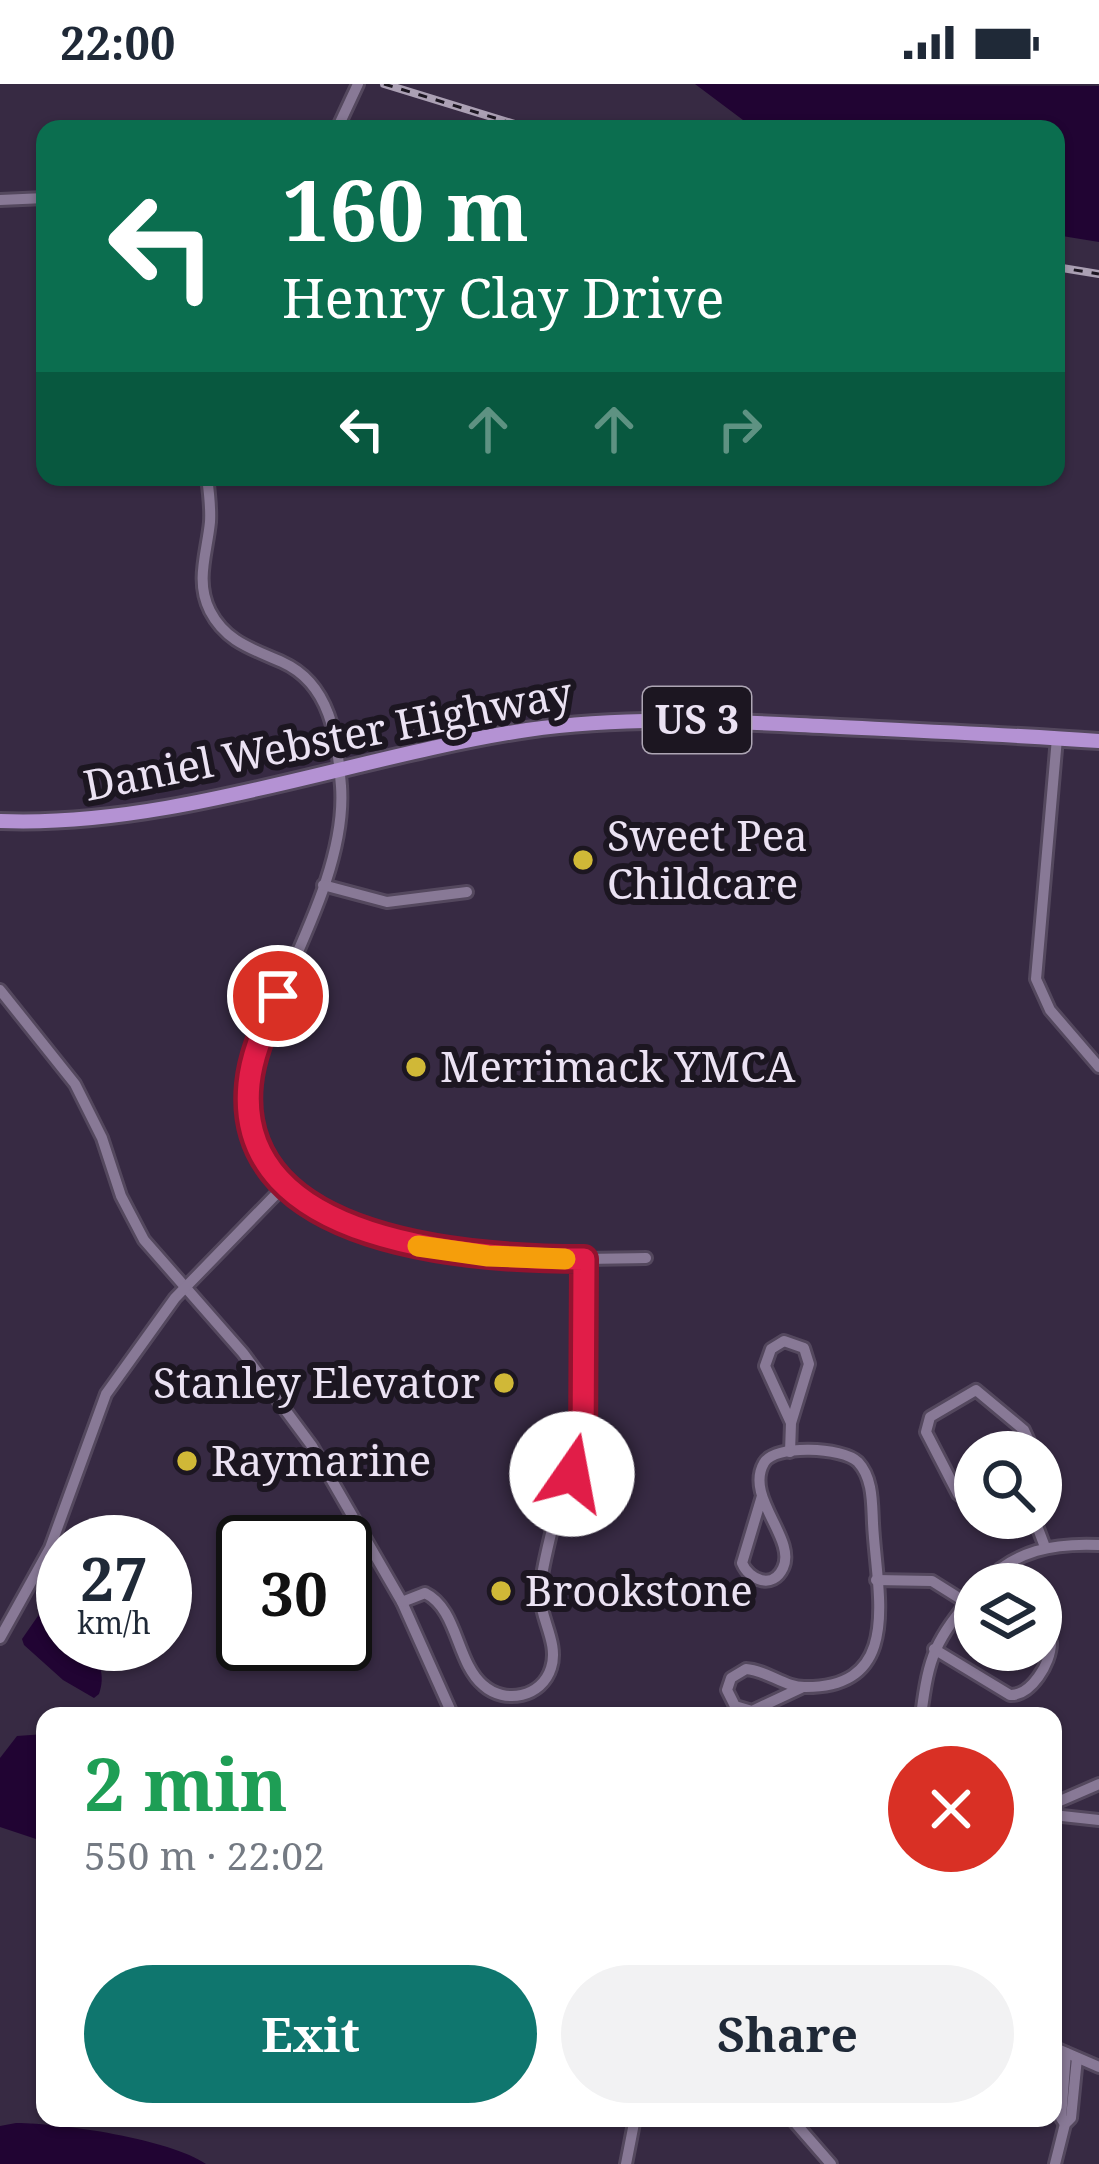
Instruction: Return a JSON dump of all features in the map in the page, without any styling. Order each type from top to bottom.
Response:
[{"type":"main road","name":"Daniel Webster Highway","points":[[0,821],[104,818],[523,731],[636,720],[1099,741]]},
{"type":"street","points":[[341,120],[358,84]]},
{"type":"street","points":[[0,200],[36,198]]},
{"type":"street","points":[[208,486],[211,509],[202,576],[212,615],[238,643],[296,669],[316,687],[333,726],[339,769],[339,818],[323,885],[258,1045],[248,1087],[252,1129],[260,1149],[285,1185],[349,1223],[428,1248],[488,1256],[646,1258]]},
{"type":"street","points":[[1057,738],[1036,979],[1050,1010],[1099,1067]]},
{"type":"street","points":[[323,885],[387,902],[467,892]]},
{"type":"street","points":[[0,990],[74,1084],[102,1138],[134,1224],[294,1420],[402,1602],[448,1707]]},
{"type":"street","points":[[0,1638],[50,1548],[106,1394],[184,1288],[285,1185]]},
{"type":"street","points":[[402,1602],[425,1593],[438,1601],[475,1676],[489,1690],[511,1696],[526,1694],[547,1677],[553,1657],[541,1604],[542,1580],[567,1480],[583,1455],[584,1259]]},
{"type":"street","points":[[790,1452],[791,1423],[809,1364],[804,1348],[784,1341],[771,1349],[765,1366],[791,1423]]},
{"type":"street","points":[[954,1486],[926,1432],[930,1417],[976,1390],[1024,1431]]},
{"type":"street","points":[[758,1707],[801,1688],[846,1682],[868,1665],[878,1640],[871,1495],[864,1471],[842,1452],[790,1452],[766,1458],[761,1469],[762,1496],[742,1563],[749,1576],[762,1581],[782,1571],[785,1556],[762,1496]]},
{"type":"street","points":[[1042,1539],[1045,1547]]},
{"type":"street","points":[[1008,1563],[1045,1547],[1099,1545]]},
{"type":"street","points":[[876,1580],[932,1581],[954,1592]]},
{"type":"street","points":[[922,1707],[934,1649],[954,1624]]},
{"type":"street","points":[[934,1649],[954,1661]]},
{"type":"street","points":[[737,1707],[728,1690],[734,1674],[750,1668],[801,1688]]},
{"type":"street","points":[[970,1671],[1018,1696],[1040,1671]]},
{"type":"street","points":[[1062,1800],[1099,1784]]},
{"type":"street","points":[[1062,1816],[1099,1820]]},
{"type":"street","points":[[1062,2052],[1099,2067]]},
{"type":"street","points":[[1056,2164],[1065,2124],[1074,2108],[1071,2056]]},
{"type":"street","points":[[626,2164],[633,2127]]},
{"type":"street","points":[[799,2127],[831,2164]]},
{"type":"shaded area","points":[[695,84],[1099,86],[1099,242],[1065,236],[1065,120],[743,120]]},
{"type":"shaded area","points":[[36,1619],[36,1656],[22,1639]]},
{"type":"shaded area","points":[[53,1671],[100,1671],[102,1680],[94,1698]]},
{"type":"shaded area","points":[[36,1735],[36,1839],[0,1827],[0,1758],[17,1736]]},
{"type":"shaded area","points":[[36,2124],[114,2134],[167,2147],[206,2164],[0,2164],[0,2126]]},
{"type":"railway","points":[[384,84],[502,120]]},
{"type":"railway","points":[[1065,268],[1099,274]]},
{"type":"slow traffic","points":[[418,1246],[488,1256],[565,1259]]},
{"type":"place","name":"Sweet Pea Childcare","points":[[583,860]]},
{"type":"place","name":"Merrimack YMCA","points":[[416,1067]]},
{"type":"place","name":"Stanley Elevator","points":[[504,1383]]},
{"type":"place","name":"Raymarine","points":[[187,1461]]},
{"type":"place","name":"Brookstone","points":[[501,1591]]},
{"type":"route","points":[[278,996],[251,1066],[248,1108],[260,1149],[292,1192],[349,1223],[428,1248],[488,1256],[584,1259],[583,1455],[572,1474]]}]
